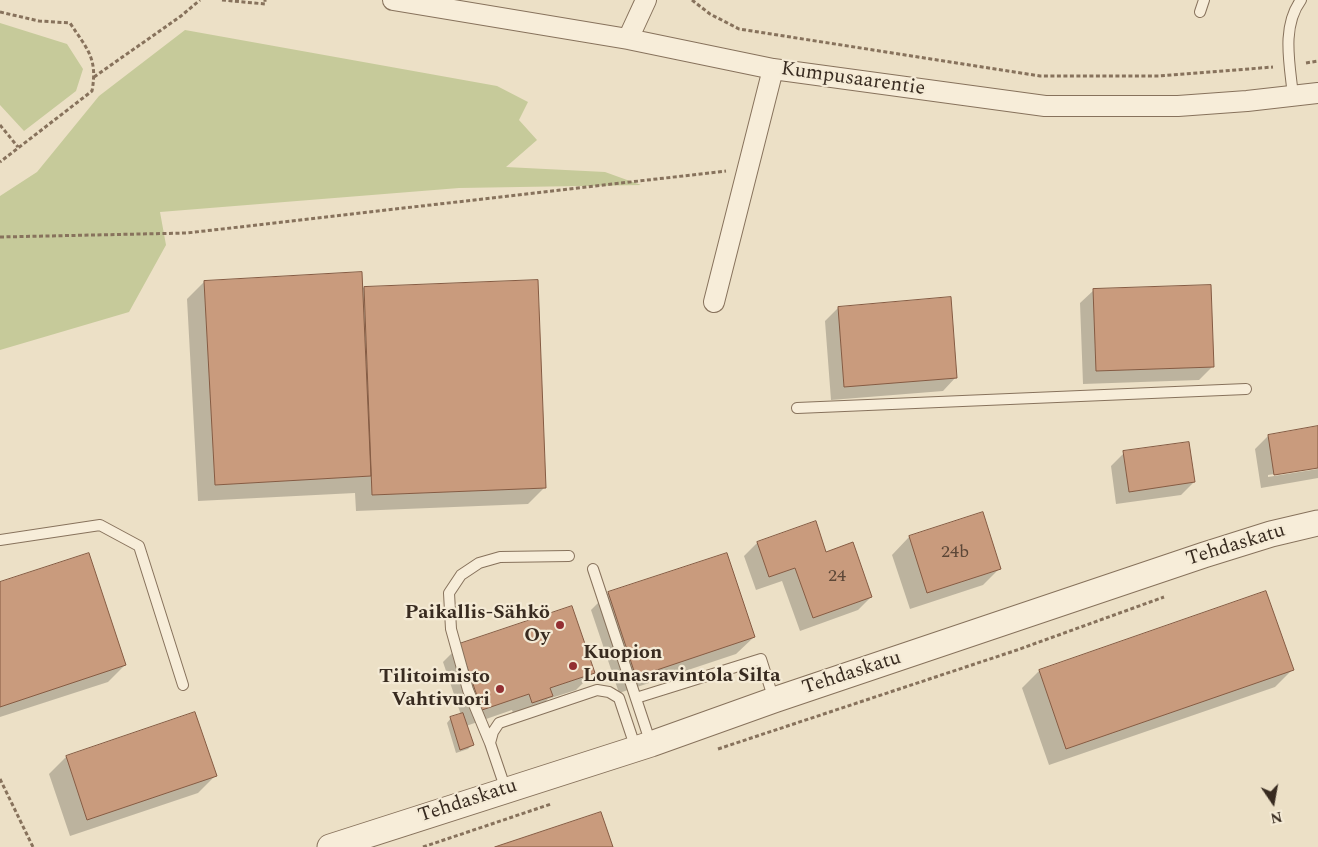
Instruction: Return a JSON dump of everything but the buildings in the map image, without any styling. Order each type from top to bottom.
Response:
[{"type":"street","name":"Kumpusaarentie","points":[[393,0],[628,39],[773,69],[1045,106],[1178,106],[1318,93]]},
{"type":"street","points":[[628,39],[646,0]]},
{"type":"street","points":[[714,302],[773,69]]},
{"type":"street","name":"Tehdaskatu","points":[[330,847],[644,746],[774,700],[1204,555],[1270,534],[1318,523]]},
{"type":"lane","points":[[1200,12],[1204,0]]},
{"type":"lane","points":[[1293,96],[1288,33],[1294,9],[1301,0]]},
{"type":"lane","points":[[797,408],[1246,388]]},
{"type":"lane","points":[[0,540],[100,525],[139,546],[183,685]]},
{"type":"lane","points":[[506,790],[490,743],[468,690],[451,629],[449,594],[461,575],[479,563],[500,557],[569,556]]},
{"type":"lane","points":[[593,570],[636,698],[644,746]]},
{"type":"lane","points":[[636,698],[761,659],[774,700]]},
{"type":"lane","points":[[490,743],[492,732],[499,723],[597,690],[609,692],[619,698],[644,746]]},
{"type":"path","points":[[94,77],[181,16],[200,0]]},
{"type":"path","points":[[222,0],[265,4],[265,0]]},
{"type":"path","points":[[692,0],[710,14],[738,29],[1040,76],[1159,76],[1318,61]]},
{"type":"path","points":[[0,12],[39,21],[70,24],[92,56],[94,77],[92,91],[0,162]]},
{"type":"path","points":[[0,125],[18,147]]},
{"type":"path","points":[[0,238],[187,233],[747,169]]},
{"type":"path","points":[[711,751],[1017,650],[1167,596]]},
{"type":"path","points":[[0,779],[33,847]]},
{"type":"path","points":[[424,847],[555,803]]},
{"type":"green space","points":[[0,23],[67,44],[83,69],[76,91],[24,131],[0,105]]},
{"type":"green space","points":[[185,30],[497,86],[528,102],[519,120],[537,140],[506,167],[605,172],[641,185],[459,188],[160,212],[166,245],[129,312],[0,350],[0,196],[37,172],[99,96]]},
{"type":"place","name":"Paikallis-Sähkö Oy","points":[[560,625]]},
{"type":"place","name":"Kuopion Lounasravintola Silta","points":[[573,666]]},
{"type":"place","name":"Tilitoimisto Vahtivuori","points":[[500,689]]}]
